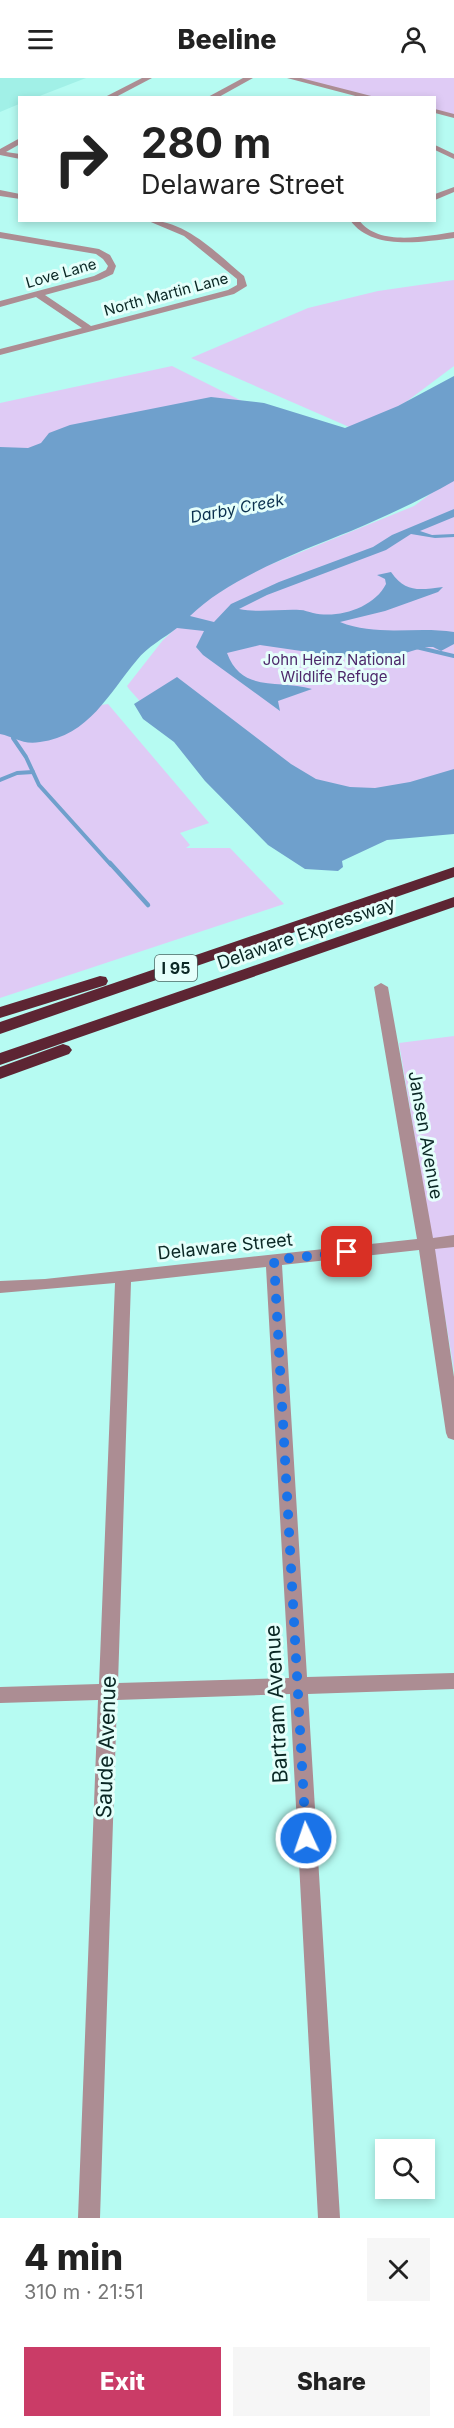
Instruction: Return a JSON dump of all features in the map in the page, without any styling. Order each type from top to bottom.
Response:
[{"type":"highway","name":"Delaware Expressway","points":[[0,1028],[454,872]]},
{"type":"highway","name":"Delaware Expressway","points":[[0,1059],[454,902]]},
{"type":"highway","points":[[0,1013],[352,907]]},
{"type":"highway","points":[[0,1073],[173,1009],[302,955]]},
{"type":"street","points":[[111,96],[148,78]]},
{"type":"street","points":[[213,96],[249,78]]},
{"type":"street","points":[[291,78],[367,96]]},
{"type":"street","points":[[438,114],[454,116]]},
{"type":"street","points":[[0,152],[18,141]]},
{"type":"street","points":[[436,148],[454,157]]},
{"type":"street","points":[[0,152],[18,156]]},
{"type":"street","points":[[436,197],[454,189]]},
{"type":"street","points":[[0,193],[18,197]]},
{"type":"street","name":"North Martin Lane","points":[[88,328],[231,292],[242,286],[239,276],[187,234],[155,222]]},
{"type":"street","points":[[355,222],[364,232],[390,238],[454,235]]},
{"type":"street","name":"Love Lane","points":[[0,235],[99,252],[112,263],[110,272],[103,276],[0,304]]},
{"type":"street","points":[[38,294],[88,328]]},
{"type":"street","points":[[0,352],[88,328]]},
{"type":"street","name":"Jansen Avenue","points":[[381,987],[425,1244],[454,1433]]},
{"type":"street","name":"Delaware Street","points":[[0,1287],[454,1241]]},
{"type":"street","name":"Bartram Avenue","points":[[274,1260],[329,2218]]},
{"type":"street","name":"Saude Avenue","points":[[89,2218],[123,1276]]},
{"type":"street","points":[[0,1695],[454,1681]]},
{"type":"shaded area","points":[[0,78],[86,78],[40,96],[18,96],[18,104],[0,112]]},
{"type":"green space","points":[[291,78],[454,78],[454,116],[436,111],[436,96],[371,96]]},
{"type":"green space","points":[[454,280],[454,366],[406,402],[356,430],[191,358],[308,308],[378,291]]},
{"type":"green space","points":[[172,366],[332,446],[91,445],[0,453],[0,403]]},
{"type":"green space","name":"John Heinz National Wildlife Refuge","points":[[454,465],[454,777],[405,791],[222,793],[127,686],[163,640],[207,600],[252,572],[414,506],[437,489]]},
{"type":"green space","points":[[108,704],[209,823],[180,833],[190,845],[186,848],[230,848],[284,904],[0,998],[0,718]]},
{"type":"green space","points":[[454,1036],[454,1370],[399,1043]]},
{"type":"water","name":"Darby Creek","points":[[454,376],[454,481],[390,514],[244,578],[206,602],[190,616],[214,622],[231,604],[279,582],[373,547],[392,535],[454,509],[454,517],[420,531],[432,535],[454,534],[454,537],[435,538],[411,534],[386,550],[267,595],[239,609],[344,613],[373,600],[386,584],[385,579],[377,575],[391,572],[408,587],[427,589],[443,587],[438,592],[385,611],[340,622],[368,629],[454,632],[454,644],[441,651],[433,647],[425,647],[402,654],[393,653],[356,659],[260,645],[227,653],[242,675],[252,680],[312,689],[278,701],[280,711],[203,655],[196,647],[204,631],[177,628],[141,655],[107,699],[85,722],[72,731],[57,738],[34,743],[23,742],[0,734],[0,447],[28,448],[41,443],[49,433],[70,425],[211,397],[264,403],[345,428],[398,406]]},
{"type":"water","points":[[177,677],[291,764],[316,779],[350,787],[375,788],[410,782],[454,769],[454,834],[387,840],[342,861],[343,867],[338,871],[305,869],[268,845],[205,781],[174,742],[143,719],[134,704]]},
{"type":"waterway","points":[[416,647],[454,656]]},
{"type":"waterway","points":[[13,738],[33,772]]},
{"type":"waterway","points":[[0,780],[17,773],[33,772]]},
{"type":"waterway","points":[[33,772],[39,785],[111,865]]},
{"type":"waterway","points":[[110,863],[148,905]]},
{"type":"route","points":[[306,1838],[274,1260],[347,1252]]}]
